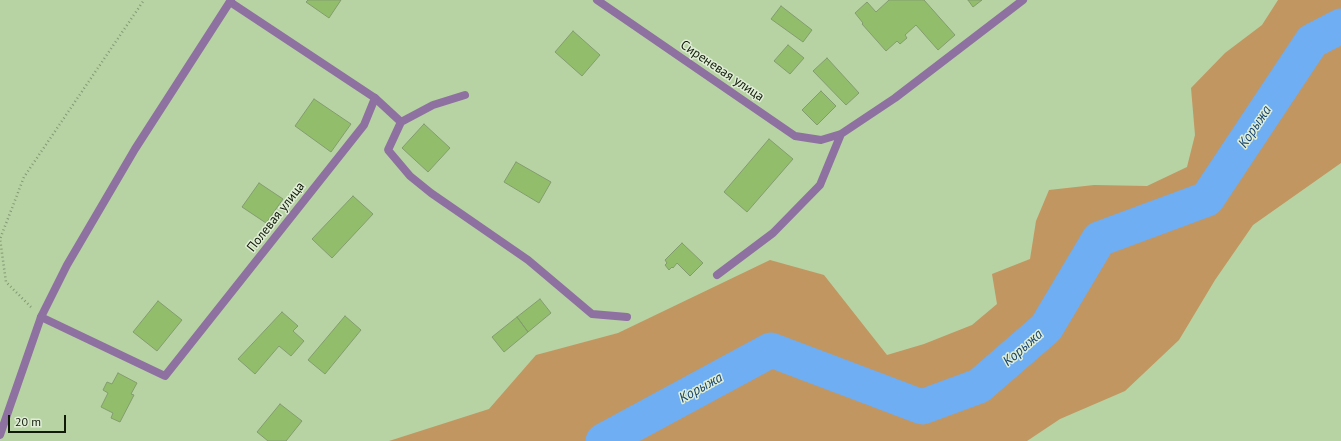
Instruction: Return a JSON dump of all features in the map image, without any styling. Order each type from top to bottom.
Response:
[{"type":"street","name":"Сиреневая улица","points":[[596,0],[795,136],[821,140],[841,134],[895,98],[1022,0]]},
{"type":"street","points":[[0,435],[41,317],[67,265],[131,155],[230,1],[375,98],[401,122]]},
{"type":"street","points":[[465,95],[433,105],[401,122],[388,150],[410,176],[431,193],[528,260],[592,314],[627,317]]},
{"type":"street","name":"Полевая улица","points":[[41,317],[165,376],[364,124],[375,98]]},
{"type":"street","points":[[717,275],[773,233],[820,185],[841,134]]},
{"type":"path","points":[[41,317],[6,282],[0,238],[24,177],[144,0]]},
{"type":"shaded area","points":[[1278,0],[1341,0],[1341,163],[1253,225],[1215,280],[1179,340],[1125,391],[1060,419],[1027,441],[389,441],[489,409],[536,355],[618,333],[770,260],[824,275],[887,355],[924,344],[972,325],[997,304],[992,274],[1030,259],[1036,221],[1049,190],[1094,185],[1147,186],[1187,167],[1195,135],[1191,88],[1225,53],[1262,25]]},
{"type":"building","points":[[308,0],[341,0],[329,18],[306,2]]},
{"type":"building","points":[[889,0],[924,0],[955,35],[938,50],[916,25],[905,35],[907,38],[900,44],[897,41],[886,51],[862,24],[863,23],[855,13],[867,2],[876,12]]},
{"type":"building","points":[[968,0],[982,0],[973,7]]},
{"type":"building","points":[[781,6],[812,30],[803,42],[771,19]]},
{"type":"building","points":[[573,31],[600,55],[582,76],[555,52]]},
{"type":"building","points":[[788,45],[804,58],[790,74],[774,61]]},
{"type":"building","points":[[827,58],[859,93],[846,105],[813,71]]},
{"type":"building","points":[[821,91],[836,106],[817,125],[802,110]]},
{"type":"building","points":[[314,99],[351,124],[331,152],[295,126]]},
{"type":"building","points":[[424,124],[450,148],[428,172],[402,148]]},
{"type":"building","points":[[769,139],[793,159],[747,212],[724,192]]},
{"type":"building","points":[[516,162],[551,182],[539,203],[504,182]]},
{"type":"building","points":[[259,183],[283,199],[266,223],[242,207]]},
{"type":"building","points":[[353,196],[373,214],[332,258],[312,239]]},
{"type":"building","points":[[682,243],[703,263],[690,276],[677,263],[669,270],[665,265],[667,263],[665,260]]},
{"type":"building","points":[[540,299],[551,313],[528,332],[517,317]]},
{"type":"building","points":[[158,301],[182,320],[157,351],[133,332]]},
{"type":"building","points":[[282,312],[298,326],[293,331],[304,341],[291,356],[279,346],[255,374],[238,359]]},
{"type":"building","points":[[345,316],[361,330],[325,374],[308,360]]},
{"type":"building","points":[[517,317],[528,332],[504,352],[492,337]]},
{"type":"building","points":[[118,373],[137,383],[131,394],[134,395],[120,422],[111,418],[113,413],[101,407],[108,393],[103,390],[107,382],[112,384]]},
{"type":"building","points":[[280,404],[302,421],[286,441],[268,441],[257,432]]},
{"type":"waterway","name":"Корыжа","points":[[603,441],[771,350],[922,407],[979,386],[1046,328],[1099,239],[1207,199],[1312,41],[1341,26]]}]
